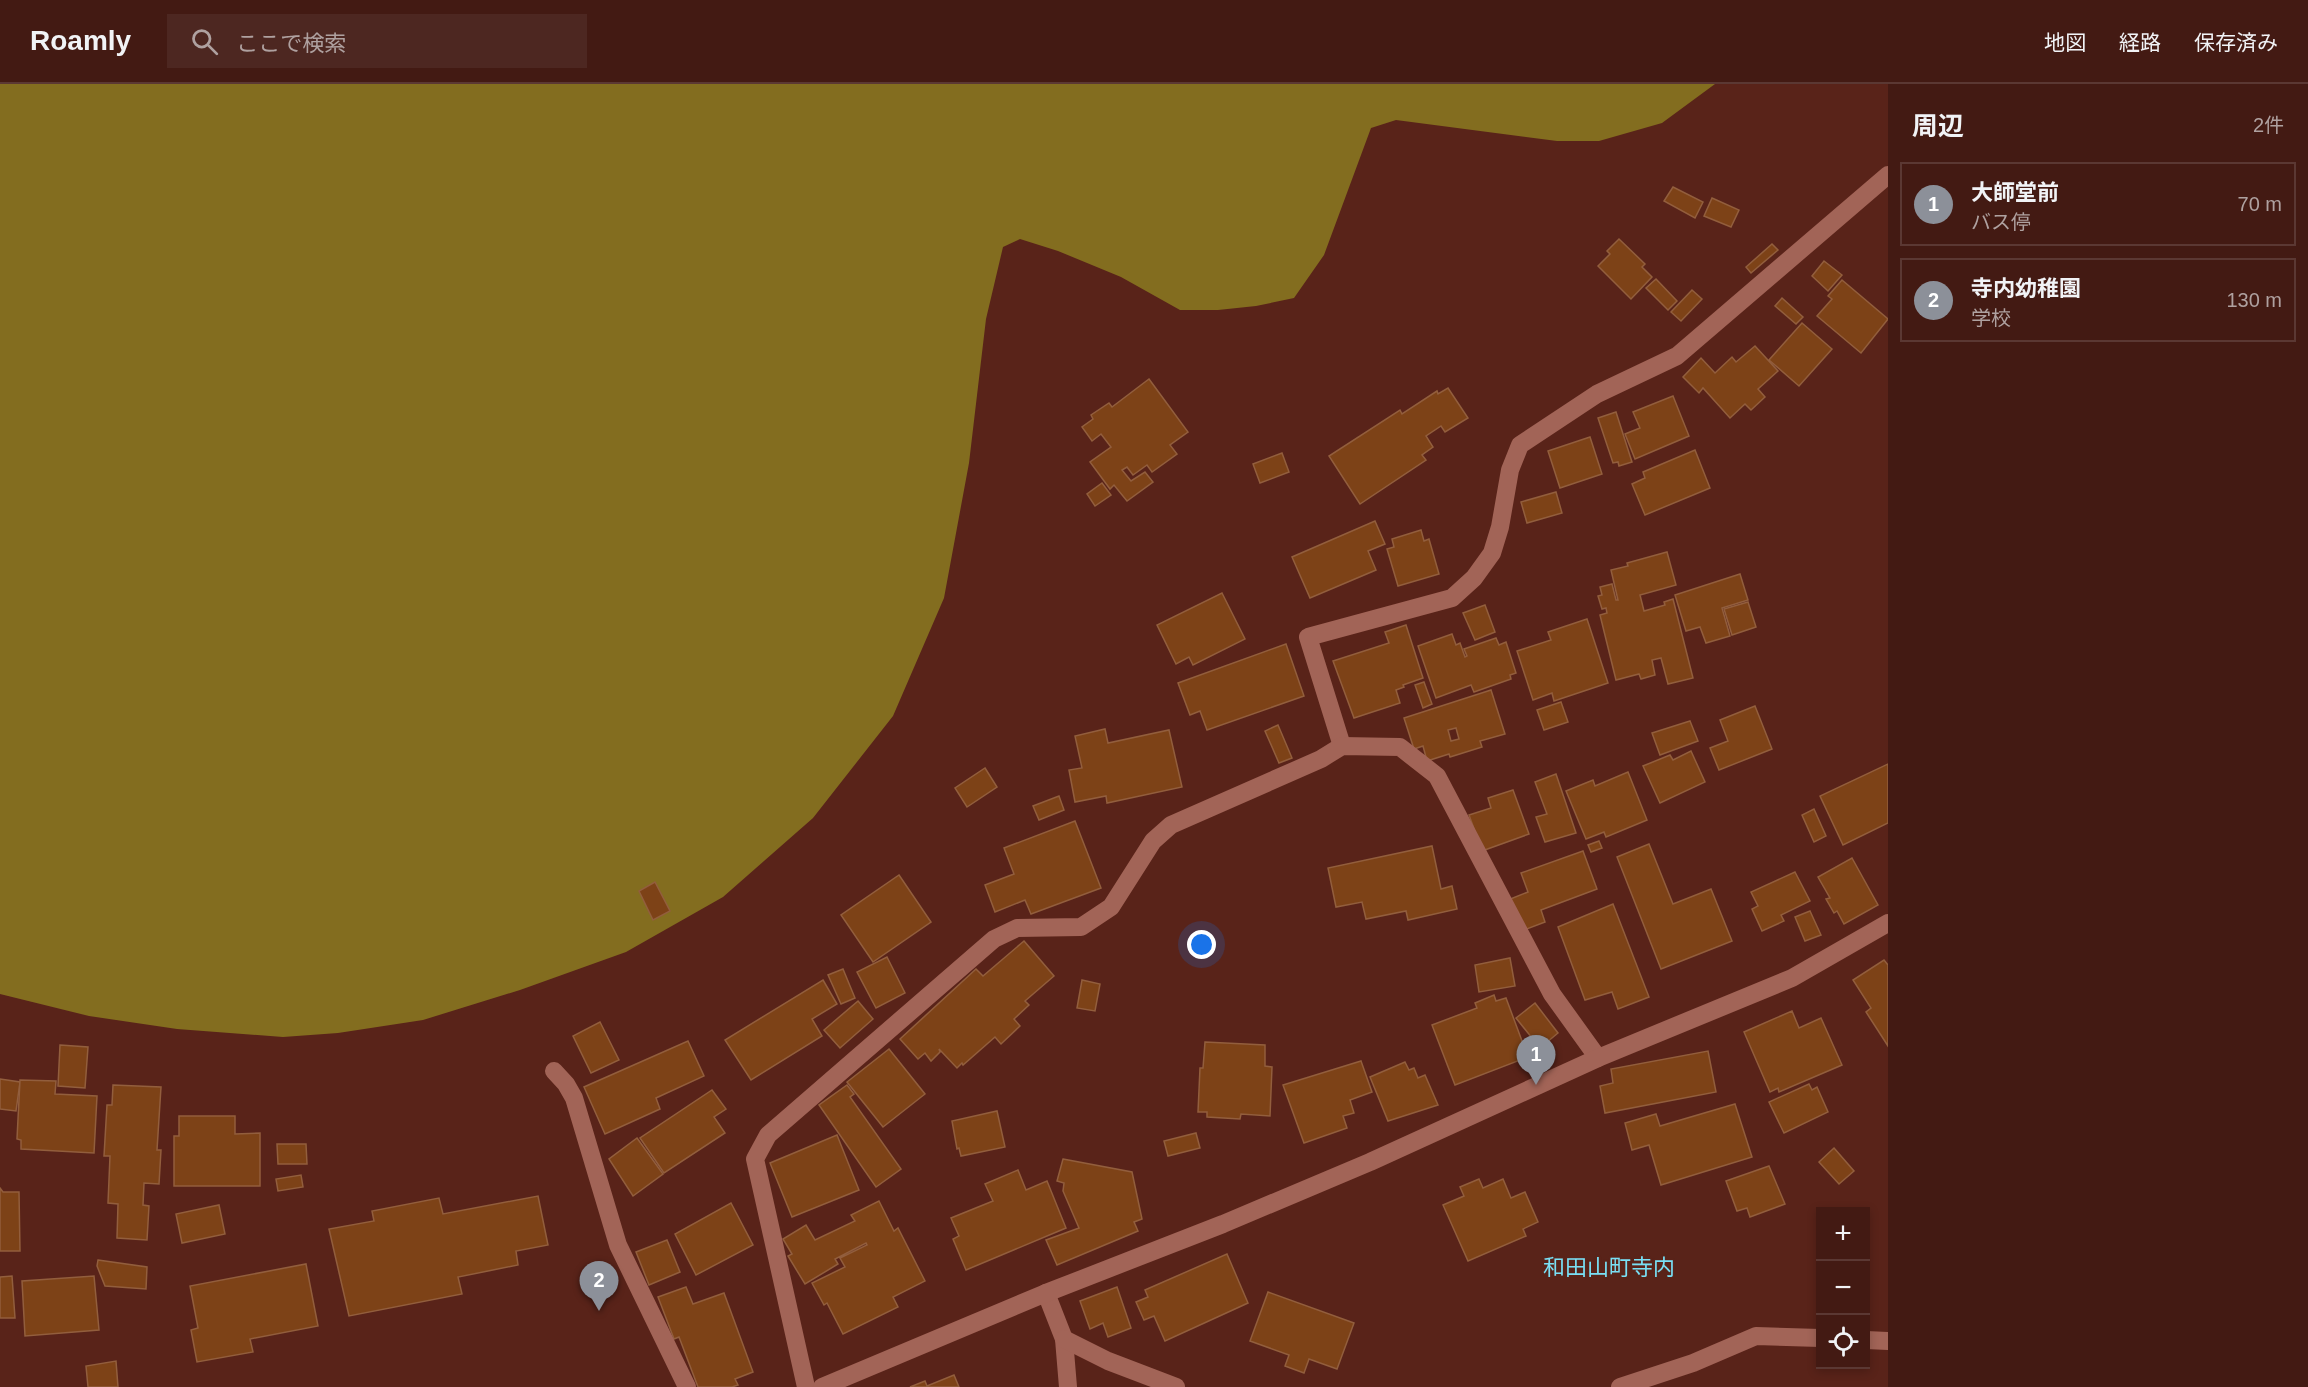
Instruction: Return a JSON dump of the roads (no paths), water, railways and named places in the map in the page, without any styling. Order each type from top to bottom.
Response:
[{"type":"street","points":[[1342,746],[1308,637],[1452,597],[1474,578],[1492,553],[1500,527],[1510,470],[1520,445],[1597,394],[1677,356],[1888,175]]},
{"type":"street","points":[[806,1387],[755,1159],[768,1135],[994,939],[1017,928],[1081,927],[1112,907],[1153,841],[1171,825],[1321,759],[1342,746],[1400,747],[1437,776],[1552,994],[1598,1058]]},
{"type":"street","points":[[822,1387],[1046,1293],[1223,1224],[1370,1162],[1598,1058],[1792,978],[1888,923]]},
{"type":"street","points":[[554,1071],[566,1084],[574,1098],[618,1245],[687,1387]]},
{"type":"street","points":[[1046,1293],[1064,1339],[1068,1387]]},
{"type":"street","points":[[1620,1387],[1693,1363],[1756,1336],[1816,1338]]},
{"type":"street","points":[[1064,1339],[1108,1361],[1176,1387]]},
{"type":"street","points":[[1870,1340],[1888,1341]]},
{"type":"place","name":"大師堂前","points":[[1536,1085]]},
{"type":"place","name":"寺内幼稚園","points":[[599,1311]]},
{"type":"district","name":"和田山町寺内","points":[[1609,1267]]}]
